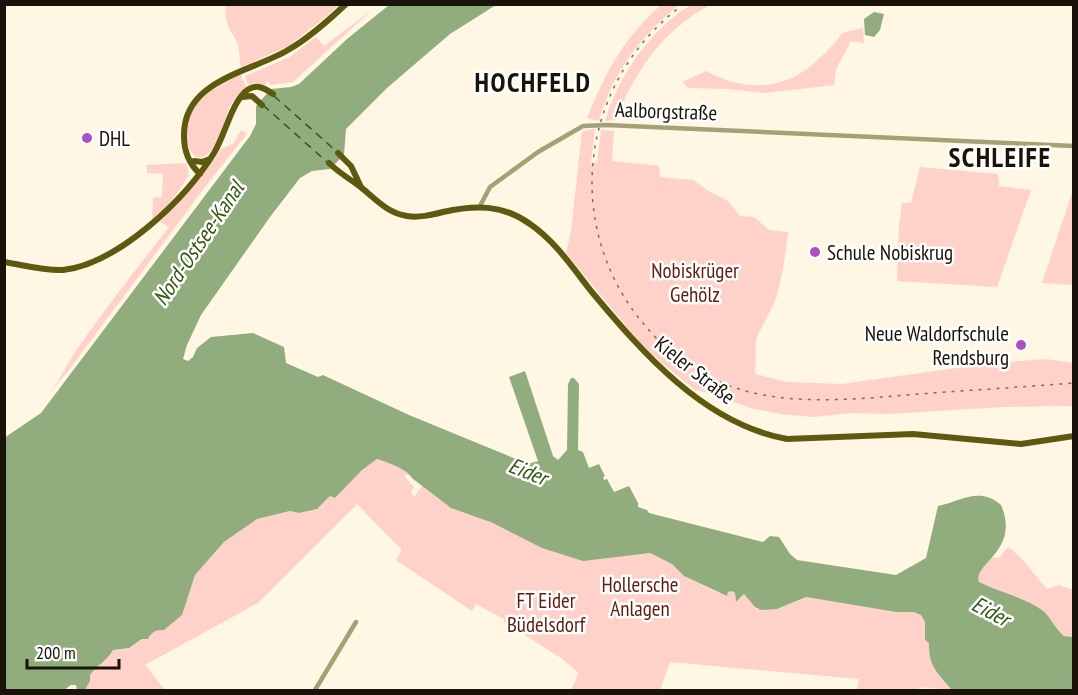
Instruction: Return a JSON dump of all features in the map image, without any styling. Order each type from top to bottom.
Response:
[{"type":"main road","points":[[201,172],[189,160],[184,134],[185,123],[193,106],[204,93],[236,72],[273,58],[296,46],[346,4]]},
{"type":"main road","points":[[4,262],[59,270],[101,259],[161,217],[201,172],[219,146],[239,99],[244,93],[255,86],[262,87],[271,93]]},
{"type":"main road","points":[[239,99],[248,95],[261,103]]},
{"type":"main road","points":[[186,152],[201,172]]},
{"type":"main road","name":"Kieler Straße","points":[[338,153],[351,166],[361,187]]},
{"type":"main road","points":[[194,161],[202,162],[211,159]]},
{"type":"main road","name":"Kieler Straße","points":[[331,166],[394,213],[425,216],[480,206],[509,213],[530,224],[546,237],[628,336],[680,384],[724,415],[770,436],[787,439],[923,435],[1008,444],[1074,436]]},
{"type":"street","name":"Aalborgstraße","points":[[480,206],[490,187],[500,178],[560,138],[583,126],[606,125],[1074,146]]},
{"type":"street","points":[[315,690],[356,622]]},
{"type":"green space","points":[[662,4],[679,5],[652,29],[620,71],[599,121],[587,118],[609,70],[626,43]]},
{"type":"green space","points":[[692,4],[710,5],[678,26],[665,39],[652,54],[632,85],[616,120],[605,121],[619,87],[638,55],[663,27]]},
{"type":"green space","points":[[226,5],[340,5],[289,46],[241,67],[238,45],[226,21]]},
{"type":"green space","points":[[372,10],[293,82],[248,85],[245,76],[288,58],[316,37],[324,46]]},
{"type":"green space","points":[[863,28],[864,43],[851,41],[836,69],[834,85],[765,93],[688,88],[683,82],[706,71],[738,83],[753,85],[768,85],[783,81],[811,66],[842,33]]},
{"type":"green space","points":[[240,74],[246,87],[231,105],[215,146],[202,158],[196,157],[190,150],[187,136],[190,115],[212,90]]},
{"type":"green space","name":"Nobiskrüger Gehölz","points":[[595,129],[591,163],[597,162],[601,130],[614,131],[612,161],[659,166],[660,177],[693,180],[728,201],[740,216],[754,217],[769,230],[788,232],[776,299],[756,339],[755,374],[786,382],[842,384],[992,363],[1046,359],[1073,363],[1073,406],[1004,407],[887,414],[850,413],[813,417],[750,408],[710,393],[695,390],[640,343],[566,253],[571,232],[582,131]]},
{"type":"green space","points":[[241,130],[247,134],[51,391],[86,336],[169,227],[160,222],[203,175],[221,149],[234,143]]},
{"type":"green space","points":[[186,163],[189,175],[168,204],[152,219],[153,198],[162,197],[163,174],[147,173],[147,165]]},
{"type":"green space","points":[[920,167],[998,174],[999,186],[1031,190],[997,287],[897,281],[902,203],[911,203]]},
{"type":"green space","points":[[1073,190],[1073,285],[1042,283]]},
{"type":"green space","name":"Hollersche Anlagen","points":[[376,459],[397,466],[410,475],[413,479],[407,474],[404,476],[414,487],[411,492],[414,497],[422,486],[451,508],[493,523],[622,555],[650,553],[672,564],[684,576],[719,593],[732,591],[735,593],[736,602],[744,594],[757,609],[777,609],[806,597],[896,612],[914,612],[921,615],[925,622],[925,640],[929,643],[932,664],[952,690],[927,687],[918,690],[857,690],[859,679],[670,662],[660,690],[571,690],[579,673],[561,658],[504,622],[504,619],[476,604],[472,611],[396,560],[402,550],[357,504],[258,603],[145,665],[165,690],[85,690],[90,681],[90,675],[113,650],[129,648],[157,630],[192,585],[195,575],[224,542],[257,519],[290,511],[299,513],[317,509],[330,496],[335,498]]},
{"type":"green space","points":[[1008,547],[1024,561],[1047,589],[1059,585],[1073,590],[1073,637],[1064,636],[1045,613],[1035,605],[979,583],[978,579],[982,569],[993,557],[999,558]]},
{"type":"water","points":[[389,5],[496,5],[450,34],[387,88],[346,129],[344,155],[330,169],[312,171],[300,178],[201,315],[183,359],[188,361],[193,357],[197,348],[211,337],[253,333],[284,347],[286,363],[318,377],[323,375],[409,415],[528,464],[538,461],[509,377],[525,371],[553,456],[558,460],[567,450],[568,384],[571,378],[574,378],[579,384],[578,450],[583,452],[589,468],[599,464],[605,476],[604,480],[607,479],[614,492],[629,486],[638,507],[649,513],[763,542],[770,536],[779,537],[790,554],[797,560],[896,575],[926,558],[938,506],[970,496],[985,496],[1001,505],[1006,521],[1001,545],[982,569],[979,582],[1035,605],[1045,613],[1064,636],[1073,637],[1073,690],[952,690],[932,664],[929,643],[925,640],[925,622],[921,615],[914,612],[896,612],[806,597],[777,609],[761,610],[755,607],[744,594],[736,602],[735,593],[732,591],[728,592],[727,596],[684,576],[672,564],[650,553],[583,561],[542,548],[493,523],[451,508],[397,466],[377,459],[362,470],[335,498],[330,496],[317,509],[299,513],[290,511],[257,519],[224,542],[195,575],[182,615],[164,630],[153,633],[148,639],[142,639],[129,648],[113,650],[90,675],[90,681],[85,690],[77,690],[76,685],[71,685],[64,690],[5,690],[4,438],[41,413],[250,136],[256,124],[256,106],[271,89],[299,84],[347,39]]},
{"type":"water","points":[[874,12],[884,14],[880,30],[874,37],[865,35],[864,19]]},
{"type":"ferry route","points":[[274,96],[336,151]]},
{"type":"ferry route","points":[[263,105],[327,162]]},
{"type":"railway","points":[[684,4],[645,40],[616,84],[605,108],[593,160],[592,187],[595,221],[610,269],[625,299],[665,346],[696,370],[729,386],[764,395],[801,399],[879,397],[1074,383]]},
{"type":"place","name":"DHL","points":[[87,138]]},
{"type":"place","name":"Schule Nobiskrug","points":[[815,252]]},
{"type":"place","name":"Neue Waldorfschule Rendsburg","points":[[1021,345]]},
{"type":"district","name":"HOCHFELD","points":[[533,82]]},
{"type":"district","name":"SCHLEIFE","points":[[1000,157]]},
{"type":"water label","name":"Nord-Ostsee-Kanal","points":[[198,243]]},
{"type":"water label","name":"Eider","points":[[528,471]]},
{"type":"water label","name":"Eider","points":[[991,611]]},
{"type":"park label","name":"FT Eider Büdelsdorf","points":[[546,612]]}]
